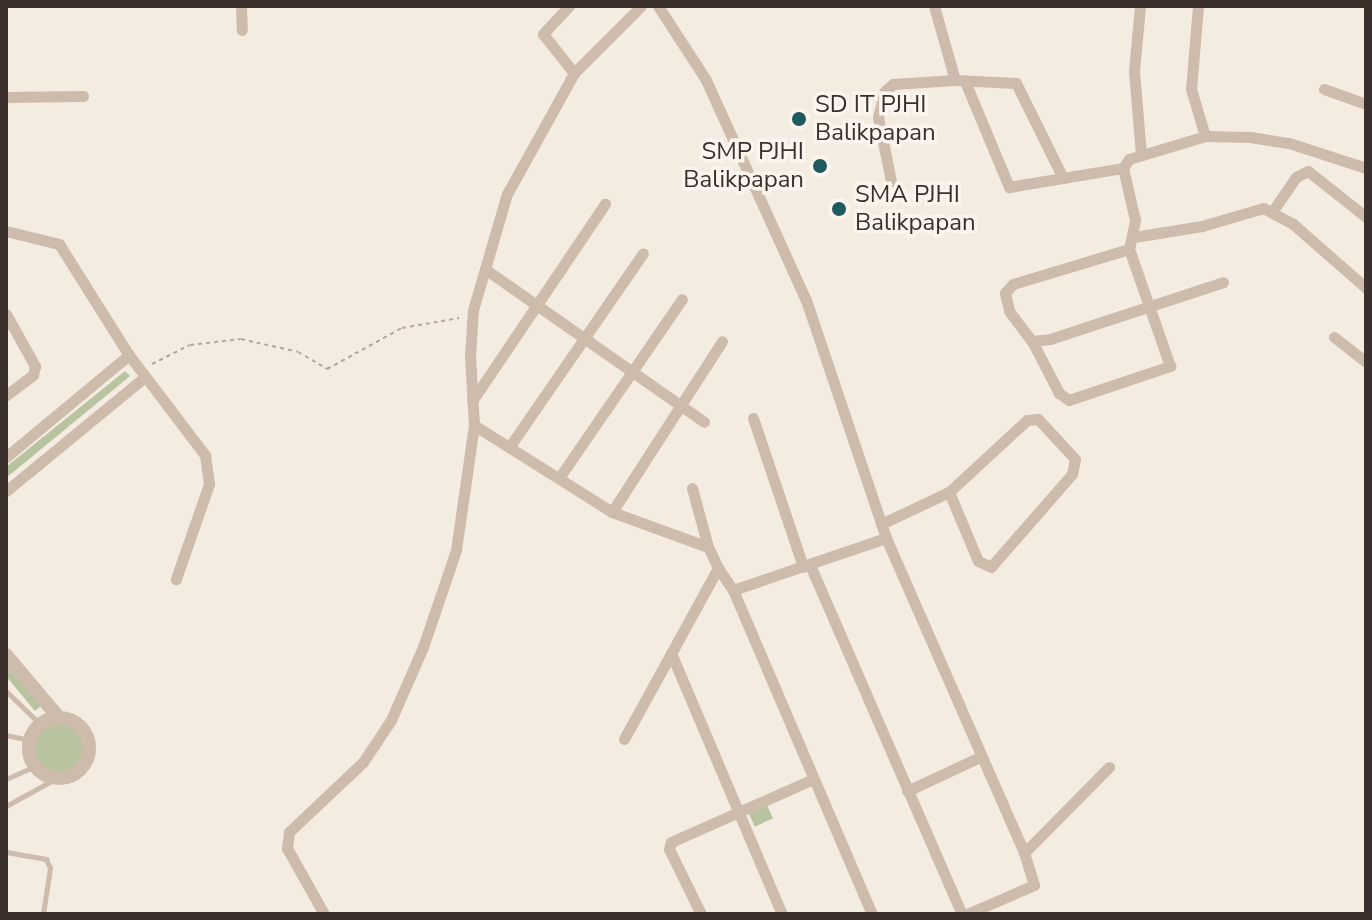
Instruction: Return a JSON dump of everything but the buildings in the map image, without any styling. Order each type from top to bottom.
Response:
[{"type":"street","points":[[241,6],[242,30]]},
{"type":"street","points":[[569,6],[543,34],[574,73]]},
{"type":"street","points":[[324,914],[287,848],[289,832],[363,762],[397,707],[456,550],[474,425],[472,318],[507,194],[574,73],[641,6]]},
{"type":"street","points":[[658,6],[706,80],[806,300],[886,538],[1024,853],[1034,885],[965,914],[807,566],[753,418]]},
{"type":"street","points":[[934,6],[961,82],[1006,184],[1123,168],[1141,155],[1205,136],[1289,143],[1366,168]]},
{"type":"street","points":[[1140,6],[1134,61],[1141,155]]},
{"type":"street","points":[[1198,6],[1191,89],[1205,136]]},
{"type":"street","points":[[891,181],[878,117],[885,91],[893,84],[961,82],[1016,83],[1063,178]]},
{"type":"street","points":[[1324,89],[1366,104]]},
{"type":"street","points":[[6,97],[83,96]]},
{"type":"street","points":[[1123,168],[1134,237],[1129,249],[1170,366],[1069,400],[1059,393],[1032,341],[1009,311],[1008,288],[1129,249]]},
{"type":"street","points":[[1272,212],[1296,177],[1308,171],[1366,217]]},
{"type":"street","points":[[472,401],[605,204]]},
{"type":"street","points":[[1134,237],[1202,226],[1263,208],[1366,288]]},
{"type":"street","points":[[6,231],[59,244],[129,355],[197,443],[209,468],[209,484],[176,579]]},
{"type":"street","points":[[510,446],[643,253]]},
{"type":"street","points":[[485,269],[704,422]]},
{"type":"street","points":[[1032,341],[1085,331],[1223,282]]},
{"type":"street","points":[[559,478],[682,299]]},
{"type":"street","points":[[6,314],[35,366],[33,375],[6,395]]},
{"type":"street","points":[[1334,337],[1366,362]]},
{"type":"street","points":[[612,512],[679,402],[722,341]]},
{"type":"street","points":[[6,457],[129,355]]},
{"type":"street","points":[[6,491],[144,375]]},
{"type":"street","points":[[881,524],[949,492],[1027,420],[1038,419],[1075,459],[1072,474],[991,567],[978,561],[949,492]]},
{"type":"street","points":[[474,425],[612,512],[708,547]]},
{"type":"street","points":[[692,488],[708,547],[733,590],[811,780],[872,914]]},
{"type":"street","points":[[733,590],[886,538]]},
{"type":"street","points":[[624,739],[718,568]]},
{"type":"street","points":[[671,653],[782,914]]},
{"type":"street","points":[[6,655],[59,718],[83,729],[89,752],[81,769],[57,778],[35,766],[30,740],[40,724],[59,718]]},
{"type":"street","points":[[907,791],[980,757]]},
{"type":"street","points":[[1024,853],[1109,767]]},
{"type":"street","points":[[701,914],[669,849],[671,842],[811,780]]},
{"type":"lane","points":[[6,691],[40,724]]},
{"type":"lane","points":[[6,735],[30,740]]},
{"type":"lane","points":[[6,779],[35,766]]},
{"type":"lane","points":[[6,806],[57,778]]},
{"type":"lane","points":[[6,852],[46,859],[50,868],[43,914]]},
{"type":"path","points":[[144,375],[190,345],[241,339],[298,352],[327,369],[402,328],[472,318]]},
{"type":"green space","points":[[125,371],[130,376],[6,478],[6,467]]},
{"type":"green space","points":[[6,662],[41,706],[35,711],[6,676]]},
{"type":"green space","points":[[60,721],[79,728],[86,747],[79,766],[60,773],[41,766],[34,747],[41,728]]},
{"type":"green space","points":[[765,801],[773,818],[755,827],[747,809]]},
{"type":"place","name":"SD IT PJHI Balikpapan","points":[[799,119]]},
{"type":"place","name":"SMP PJHI Balikpapan","points":[[820,166]]},
{"type":"place","name":"SMA PJHI Balikpapan","points":[[839,209]]}]
